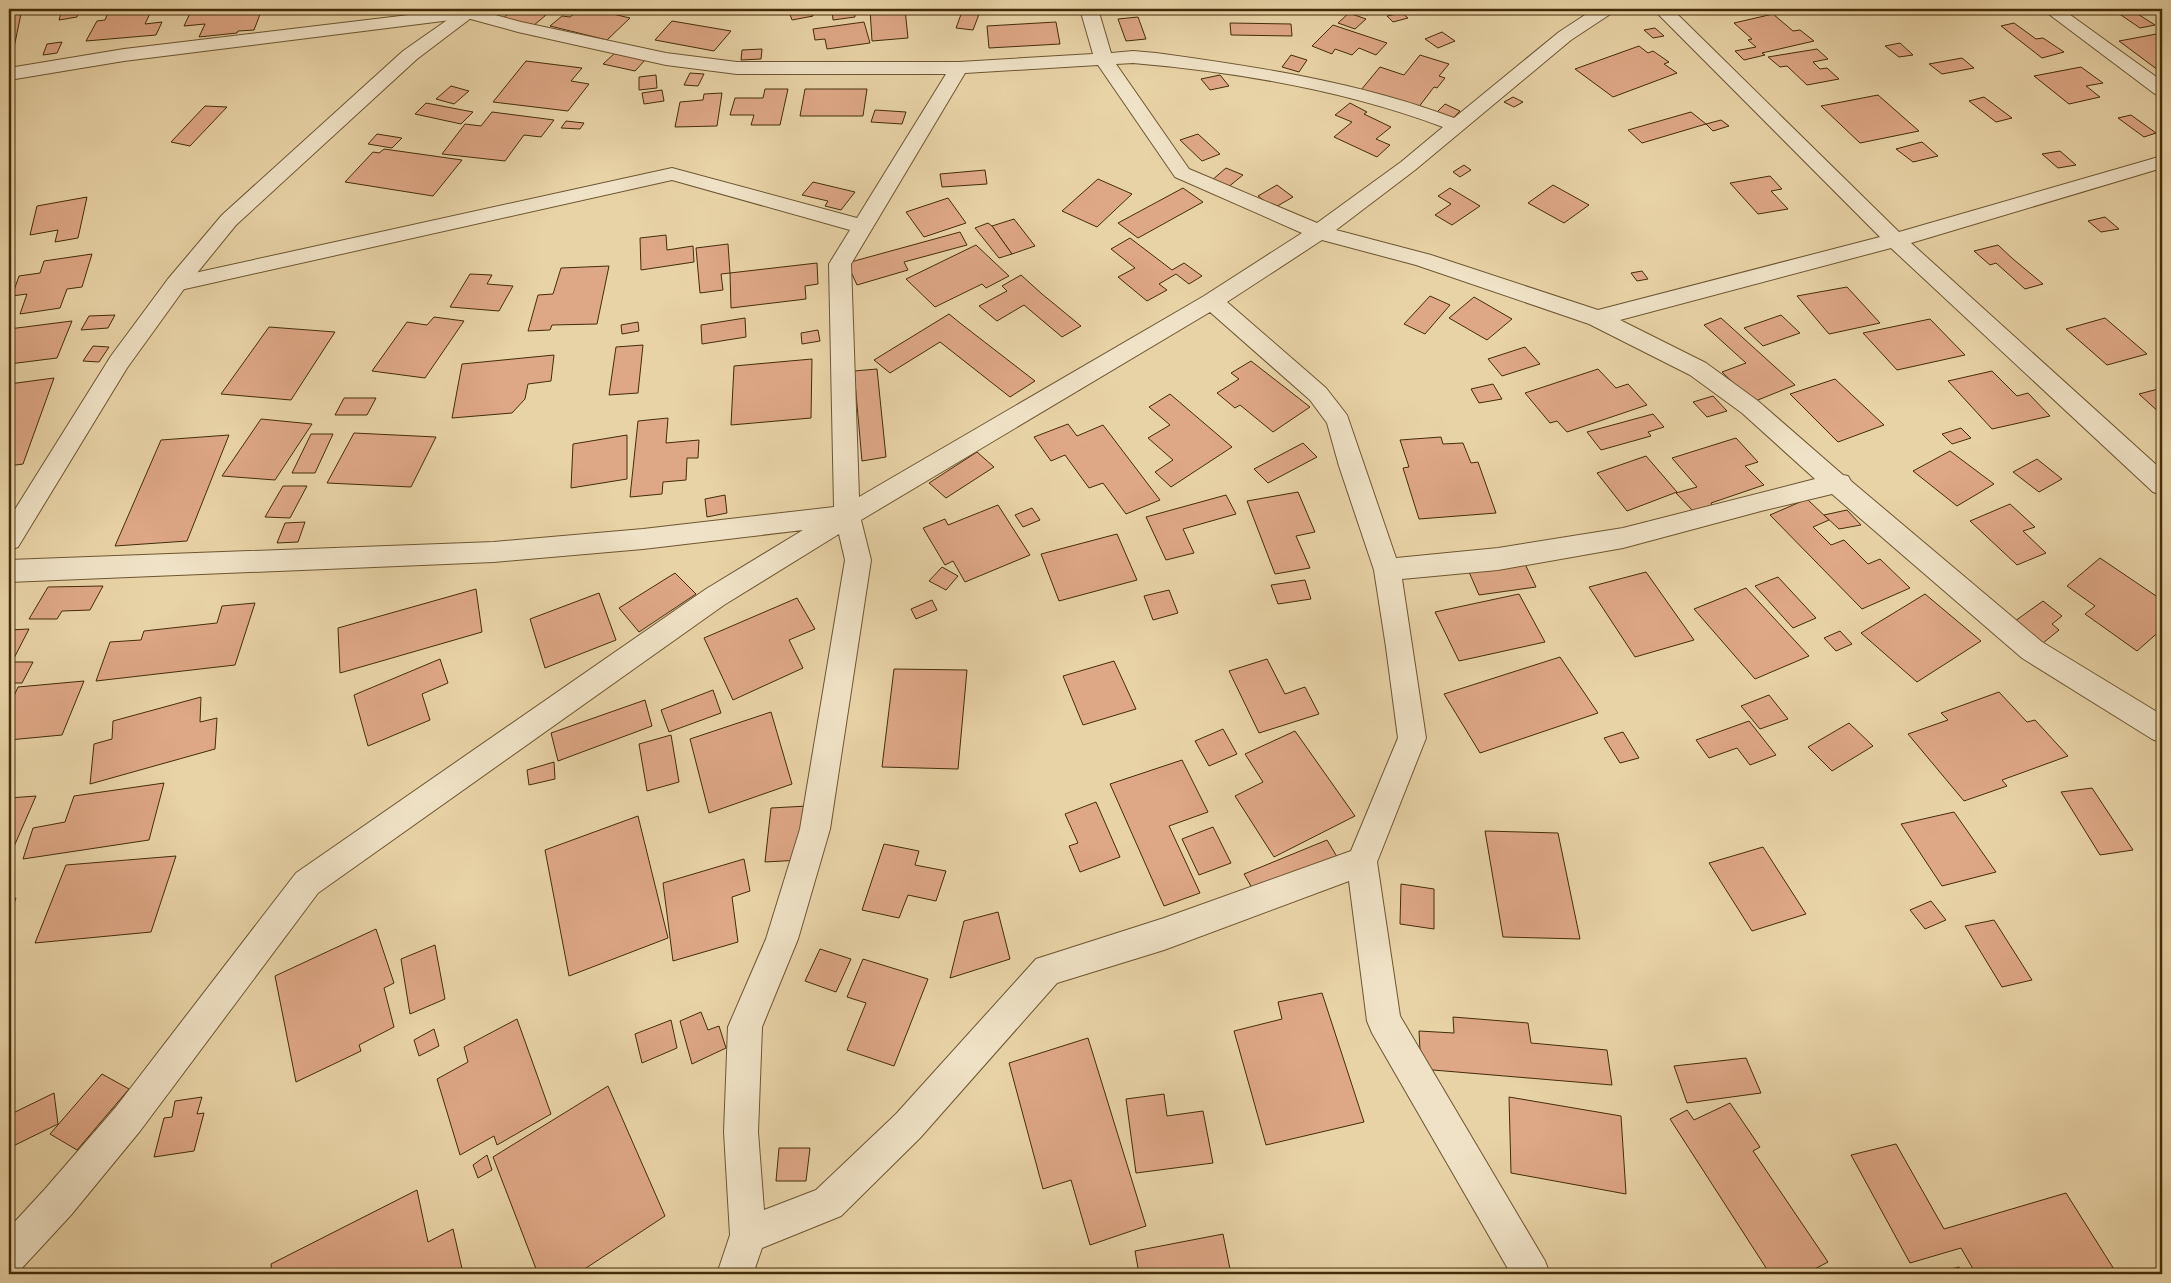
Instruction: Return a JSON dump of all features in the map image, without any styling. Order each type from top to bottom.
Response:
[{"type":"street","points":[[1089,9],[1104,60],[1182,173],[1319,232],[1423,260],[1597,318],[1698,369],[1750,407],[1872,515],[2032,650],[2162,730]]},
{"type":"street","points":[[9,1255],[58,1202],[128,1119],[306,883],[715,597],[847,516],[1212,301],[1319,232],[1408,166],[1565,36],[1606,9]]},
{"type":"street","points":[[1662,9],[1894,240],[2162,486]]},
{"type":"street","points":[[2052,9],[2162,90]]},
{"type":"street","points":[[9,74],[124,55],[471,11],[518,27],[666,59],[737,68],[960,68],[1133,57],[1156,58],[1321,83],[1421,110],[1456,125]]},
{"type":"street","points":[[9,540],[119,362],[176,284],[236,214],[410,55],[471,11]]},
{"type":"street","points":[[734,1274],[748,1235],[741,1132],[745,1027],[782,939],[815,829],[858,560],[847,516],[840,264],[960,68]]},
{"type":"street","points":[[1597,318],[1894,240],[2162,162]]},
{"type":"street","points":[[176,284],[672,174],[862,226]]},
{"type":"street","points":[[1212,301],[1318,394],[1338,421],[1350,466],[1387,570],[1400,647],[1412,738],[1362,862],[1384,1021],[1532,1274]]},
{"type":"street","points":[[1387,570],[1498,559],[1623,538],[1761,501],[1838,484]]},
{"type":"street","points":[[9,571],[494,552],[643,539],[847,516]]},
{"type":"street","points":[[748,1235],[828,1203],[908,1126],[1047,970],[1164,934],[1362,862]]},
{"type":"building","points":[[9,9],[22,9],[12,57],[9,57]]},
{"type":"building","points":[[152,9],[145,24],[162,22],[156,35],[86,41],[97,21],[105,20],[109,10]]},
{"type":"building","points":[[192,9],[262,9],[254,30],[199,37],[205,24],[184,26]]},
{"type":"building","points":[[514,9],[546,15],[533,26],[501,20]]},
{"type":"building","points":[[580,9],[591,9],[630,18],[607,40],[550,26],[562,16],[570,17]]},
{"type":"building","points":[[647,9],[677,9],[674,13]]},
{"type":"building","points":[[788,9],[810,9],[813,16],[792,20]]},
{"type":"building","points":[[832,9],[854,9],[855,17],[833,20]]},
{"type":"building","points":[[870,9],[905,9],[908,38],[872,41]]},
{"type":"building","points":[[963,9],[981,9],[973,30],[956,28]]},
{"type":"building","points":[[1357,9],[1374,9],[1367,15],[1355,11]]},
{"type":"building","points":[[2097,9],[2130,9],[2155,25],[2140,28],[2115,11],[2104,13]]},
{"type":"building","points":[[79,11],[77,17],[59,20],[61,13]]},
{"type":"building","points":[[1349,13],[1366,19],[1355,29],[1338,23]]},
{"type":"building","points":[[1402,13],[1408,18],[1393,22],[1387,16]]},
{"type":"building","points":[[1773,14],[1793,31],[1800,30],[1814,41],[1762,53],[1765,55],[1744,60],[1735,51],[1756,47],[1748,40],[1752,39],[1734,23]]},
{"type":"building","points":[[1138,17],[1146,39],[1126,41],[1118,19]]},
{"type":"building","points":[[672,21],[731,31],[714,51],[655,40]]},
{"type":"building","points":[[864,22],[870,43],[827,49],[825,39],[815,40],[813,29]]},
{"type":"building","points":[[1056,22],[1060,44],[989,48],[987,26]]},
{"type":"building","points":[[1230,23],[1291,24],[1292,36],[1231,35]]},
{"type":"building","points":[[2014,23],[2036,39],[2043,38],[2064,52],[2042,58],[2001,26]]},
{"type":"building","points":[[1333,25],[1387,43],[1376,55],[1359,48],[1352,55],[1335,49],[1332,54],[1312,46]]},
{"type":"building","points":[[1655,28],[1664,36],[1653,38],[1644,30]]},
{"type":"building","points":[[1442,32],[1455,41],[1438,48],[1425,39]]},
{"type":"building","points":[[2162,33],[2162,73],[2119,41]]},
{"type":"building","points":[[62,42],[57,53],[43,55],[47,44]]},
{"type":"building","points":[[1900,43],[1913,55],[1899,57],[1885,46]]},
{"type":"building","points":[[1639,46],[1648,53],[1653,51],[1669,62],[1664,64],[1677,73],[1613,97],[1575,69]]},
{"type":"building","points":[[762,49],[761,59],[741,60],[742,50]]},
{"type":"building","points":[[1817,49],[1828,59],[1813,62],[1820,69],[1827,68],[1839,79],[1807,85],[1787,66],[1780,67],[1768,57]]},
{"type":"building","points":[[615,53],[646,59],[635,71],[603,64]]},
{"type":"building","points":[[1291,55],[1307,60],[1299,72],[1282,67]]},
{"type":"building","points":[[1420,55],[1449,64],[1439,76],[1445,78],[1437,88],[1434,87],[1418,108],[1361,90],[1380,67],[1404,75]]},
{"type":"building","points":[[1962,58],[1974,68],[1942,74],[1929,64]]},
{"type":"building","points":[[526,61],[582,68],[571,81],[589,84],[568,111],[493,102]]},
{"type":"building","points":[[2081,67],[2103,83],[2086,86],[2100,97],[2069,104],[2034,76]]},
{"type":"building","points":[[690,73],[704,74],[698,86],[684,85]]},
{"type":"building","points":[[656,75],[657,88],[639,90],[639,77]]},
{"type":"building","points":[[1220,75],[1229,86],[1210,90],[1201,79]]},
{"type":"building","points":[[451,86],[469,91],[454,104],[436,99]]},
{"type":"building","points":[[765,89],[788,89],[780,125],[751,125],[754,115],[730,115],[735,98],[763,98]]},
{"type":"building","points":[[805,89],[867,89],[863,116],[800,116]]},
{"type":"building","points":[[662,90],[664,101],[644,104],[642,93]]},
{"type":"building","points":[[722,93],[717,126],[675,127],[680,102],[703,100],[704,94]]},
{"type":"building","points":[[1878,95],[1919,131],[1860,143],[1821,106]]},
{"type":"building","points":[[1513,97],[1523,102],[1514,107],[1504,102]]},
{"type":"building","points":[[1984,97],[2012,118],[1996,122],[1969,101]]},
{"type":"building","points":[[426,103],[473,112],[461,124],[415,114]]},
{"type":"building","points":[[1350,103],[1367,112],[1364,114],[1391,127],[1376,139],[1390,145],[1377,157],[1334,137],[1352,122],[1335,115]]},
{"type":"building","points":[[1445,104],[1460,111],[1452,119],[1437,112]]},
{"type":"building","points":[[205,106],[227,107],[190,146],[171,142]]},
{"type":"building","points":[[875,110],[906,112],[902,124],[871,122]]},
{"type":"building","points":[[492,112],[554,120],[541,137],[524,135],[505,161],[442,154],[465,124],[481,126]]},
{"type":"building","points":[[1691,112],[1706,124],[1642,143],[1628,130]]},
{"type":"building","points":[[2131,115],[2156,133],[2144,137],[2118,118]]},
{"type":"building","points":[[1721,120],[1729,126],[1713,131],[1706,124]]},
{"type":"building","points":[[566,121],[584,123],[580,129],[561,128]]},
{"type":"building","points":[[377,134],[402,138],[392,148],[368,144]]},
{"type":"building","points":[[1198,134],[1220,154],[1202,161],[1180,140]]},
{"type":"building","points":[[1922,142],[1938,156],[1913,162],[1896,149]]},
{"type":"building","points":[[384,149],[462,160],[433,196],[345,182],[373,152],[379,153]]},
{"type":"building","points":[[2060,151],[2076,165],[2058,168],[2042,154]]},
{"type":"building","points":[[1464,165],[1471,170],[1460,177],[1453,172]]},
{"type":"building","points":[[1226,168],[1243,175],[1227,188],[1211,181]]},
{"type":"building","points":[[985,170],[987,184],[942,187],[940,174]]},
{"type":"building","points":[[1770,176],[1782,189],[1771,191],[1788,209],[1758,214],[1730,183]]},
{"type":"building","points":[[1098,179],[1132,194],[1097,227],[1062,211]]},
{"type":"building","points":[[813,182],[855,192],[841,210],[825,206],[828,201],[802,195]]},
{"type":"building","points":[[1277,185],[1293,197],[1274,208],[1258,196]]},
{"type":"building","points":[[1553,185],[1589,205],[1564,223],[1528,203]]},
{"type":"building","points":[[1183,188],[1203,202],[1138,238],[1118,223]]},
{"type":"building","points":[[1450,188],[1480,206],[1452,225],[1435,215],[1451,204],[1438,196]]},
{"type":"building","points":[[87,197],[78,238],[55,242],[58,230],[30,235],[37,206]]},
{"type":"building","points":[[948,198],[966,223],[924,237],[906,212]]},
{"type":"building","points":[[2105,217],[2119,229],[2101,232],[2088,221]]},
{"type":"building","points":[[1014,219],[1035,246],[1012,254],[992,226]]},
{"type":"building","points":[[988,223],[1012,254],[999,258],[975,228]]},
{"type":"building","points":[[960,232],[967,245],[904,262],[908,270],[857,285],[847,263]]},
{"type":"building","points":[[666,235],[667,250],[693,246],[694,262],[641,270],[640,238]]},
{"type":"building","points":[[1130,238],[1172,270],[1184,263],[1202,276],[1189,284],[1176,274],[1159,284],[1167,290],[1147,301],[1118,277],[1135,268],[1111,249]]},
{"type":"building","points":[[728,244],[730,273],[721,274],[723,290],[700,293],[696,248]]},
{"type":"building","points":[[976,245],[1009,276],[986,288],[982,284],[935,307],[906,279]]},
{"type":"building","points":[[1998,245],[2043,284],[2025,289],[1996,263],[1990,265],[1974,251]]},
{"type":"building","points":[[92,254],[82,287],[67,289],[60,308],[20,314],[27,294],[12,296],[19,276],[40,273],[44,261]]},
{"type":"building","points":[[817,263],[818,284],[805,286],[806,299],[731,308],[730,273]]},
{"type":"building","points":[[609,266],[597,324],[552,325],[550,330],[528,331],[538,295],[553,294],[561,268]]},
{"type":"building","points":[[1642,271],[1648,279],[1637,281],[1631,273]]},
{"type":"building","points":[[470,274],[492,275],[487,284],[513,286],[499,311],[450,307]]},
{"type":"building","points":[[1021,275],[1081,326],[1062,337],[1024,305],[997,321],[979,306],[1007,291],[1002,286]]},
{"type":"building","points":[[1847,287],[1880,323],[1829,334],[1797,296]]},
{"type":"building","points":[[1430,296],[1450,305],[1425,334],[1404,324]]},
{"type":"building","points":[[1474,297],[1512,319],[1487,340],[1449,318]]},
{"type":"building","points":[[949,314],[1035,381],[1010,397],[940,342],[890,373],[874,360]]},
{"type":"building","points":[[115,315],[108,328],[81,330],[89,316]]},
{"type":"building","points":[[1781,315],[1800,333],[1763,346],[1744,328]]},
{"type":"building","points":[[434,317],[464,321],[425,378],[372,371],[407,322],[427,325]]},
{"type":"building","points":[[745,318],[746,337],[702,344],[701,325]]},
{"type":"building","points":[[1721,318],[1795,385],[1753,402],[1722,372],[1746,363],[1704,325]]},
{"type":"building","points":[[2105,318],[2147,354],[2107,365],[2066,329]]},
{"type":"building","points":[[1930,319],[1965,355],[1897,370],[1863,333]]},
{"type":"building","points":[[72,321],[57,358],[9,364],[9,329]]},
{"type":"building","points":[[638,322],[639,331],[622,334],[621,325]]},
{"type":"building","points":[[269,327],[335,332],[291,400],[221,394]]},
{"type":"building","points":[[818,330],[820,341],[802,344],[801,333]]},
{"type":"building","points":[[643,345],[638,393],[609,395],[616,347]]},
{"type":"building","points":[[93,346],[109,347],[99,362],[83,361]]},
{"type":"building","points":[[1525,347],[1540,364],[1502,376],[1488,359]]},
{"type":"building","points":[[554,355],[551,381],[528,384],[525,399],[512,413],[452,418],[462,364]]},
{"type":"building","points":[[812,359],[811,418],[731,425],[734,366]]},
{"type":"building","points":[[1251,361],[1310,407],[1273,432],[1240,405],[1235,408],[1217,393],[1239,379],[1231,373]]},
{"type":"building","points":[[877,369],[886,457],[862,461],[854,371]]},
{"type":"building","points":[[1598,369],[1616,388],[1628,384],[1647,405],[1567,432],[1557,421],[1550,423],[1525,393]]},
{"type":"building","points":[[1992,371],[2017,396],[2028,393],[2050,416],[1992,429],[1948,381]]},
{"type":"building","points":[[54,378],[23,464],[9,466],[9,384]]},
{"type":"building","points":[[1835,379],[1884,425],[1838,442],[1790,394]]},
{"type":"building","points":[[1493,384],[1502,399],[1479,403],[1471,389]]},
{"type":"building","points":[[2162,388],[2162,415],[2139,394]]},
{"type":"building","points":[[1170,394],[1232,447],[1171,487],[1155,472],[1173,460],[1148,438],[1170,425],[1149,407]]},
{"type":"building","points":[[1713,396],[1727,411],[1707,417],[1693,402]]},
{"type":"building","points":[[344,398],[376,398],[367,415],[335,415]]},
{"type":"building","points":[[1653,414],[1664,427],[1648,432],[1651,436],[1601,450],[1587,432]]},
{"type":"building","points":[[668,418],[666,443],[699,440],[698,458],[687,458],[686,480],[663,482],[662,494],[630,497],[638,421]]},
{"type":"building","points":[[261,419],[312,424],[275,480],[222,476]]},
{"type":"building","points":[[1068,424],[1077,436],[1103,425],[1160,500],[1126,514],[1103,483],[1089,488],[1065,455],[1051,461],[1034,437]]},
{"type":"building","points":[[1961,428],[1971,438],[1952,444],[1942,434]]},
{"type":"building","points":[[354,433],[436,437],[411,487],[327,483]]},
{"type":"building","points":[[311,434],[333,434],[315,473],[292,473]]},
{"type":"building","points":[[229,435],[187,541],[115,546],[161,440]]},
{"type":"building","points":[[627,435],[627,479],[571,488],[573,444]]},
{"type":"building","points":[[1441,437],[1443,444],[1463,443],[1471,463],[1478,462],[1496,513],[1419,519],[1403,468],[1409,467],[1400,440]]},
{"type":"building","points":[[1736,438],[1758,462],[1745,466],[1764,485],[1693,511],[1676,493],[1697,487],[1672,458]]},
{"type":"building","points":[[1303,443],[1317,457],[1268,483],[1254,469]]},
{"type":"building","points":[[1950,451],[1994,484],[1957,506],[1913,471]]},
{"type":"building","points":[[977,452],[994,467],[946,498],[929,483]]},
{"type":"building","points":[[1646,456],[1677,492],[1627,511],[1597,473]]},
{"type":"building","points":[[2037,459],[2062,479],[2039,492],[2013,472]]},
{"type":"building","points":[[283,486],[307,486],[290,518],[265,517]]},
{"type":"building","points":[[1298,492],[1315,532],[1296,536],[1310,568],[1275,574],[1247,501]]},
{"type":"building","points":[[725,495],[727,513],[707,517],[705,499]]},
{"type":"building","points":[[1226,495],[1236,514],[1183,529],[1194,553],[1166,560],[1146,517]]},
{"type":"building","points":[[1807,499],[1829,520],[1813,527],[1831,545],[1844,540],[1868,564],[1880,559],[1910,588],[1862,609],[1770,515]]},
{"type":"building","points":[[2010,504],[2035,527],[2023,531],[2046,553],[2017,565],[1970,521]]},
{"type":"building","points":[[998,505],[1030,555],[965,582],[953,561],[945,565],[923,528],[945,519],[948,525]]},
{"type":"building","points":[[1032,508],[1040,520],[1023,527],[1015,515]]},
{"type":"building","points":[[1847,510],[1861,525],[1839,529],[1824,515]]},
{"type":"building","points":[[305,522],[298,542],[277,543],[285,523]]},
{"type":"building","points":[[1117,534],[1137,580],[1059,601],[1041,554]]},
{"type":"building","points":[[2100,558],[2162,600],[2162,629],[2137,651],[2085,614],[2095,606],[2067,586]]},
{"type":"building","points":[[1525,564],[1536,587],[1479,595],[1469,572]]},
{"type":"building","points":[[942,567],[958,576],[946,590],[929,581]]},
{"type":"building","points":[[1646,572],[1694,640],[1635,657],[1589,587]]},
{"type":"building","points":[[675,573],[696,594],[639,632],[619,608]]},
{"type":"building","points":[[1778,577],[1816,618],[1793,628],[1755,586]]},
{"type":"building","points":[[1305,580],[1311,599],[1278,604],[1271,585]]},
{"type":"building","points":[[103,586],[90,610],[62,611],[57,619],[29,619],[48,587]]},
{"type":"building","points":[[1746,588],[1809,656],[1755,679],[1694,609]]},
{"type":"building","points":[[476,589],[482,632],[340,673],[338,628]]},
{"type":"building","points":[[1169,590],[1178,613],[1153,620],[1144,596]]},
{"type":"building","points":[[599,593],[616,640],[545,668],[530,619]]},
{"type":"building","points":[[1519,594],[1545,642],[1459,661],[1435,612]]},
{"type":"building","points":[[1925,594],[1981,641],[1917,682],[1861,633]]},
{"type":"building","points":[[797,598],[815,629],[789,640],[803,668],[733,700],[704,638]]},
{"type":"building","points":[[932,600],[937,610],[916,619],[911,609]]},
{"type":"building","points":[[2043,601],[2062,616],[2052,624],[2059,630],[2043,643],[2015,621]]},
{"type":"building","points":[[255,603],[235,665],[96,681],[110,642],[141,640],[144,631],[217,623],[222,606]]},
{"type":"building","points":[[29,629],[12,662],[33,662],[22,683],[9,683],[9,630]]},
{"type":"building","points":[[1840,631],[1852,644],[1836,651],[1824,638]]},
{"type":"building","points":[[1560,657],[1598,713],[1480,753],[1444,694]]},
{"type":"building","points":[[440,659],[448,683],[422,694],[430,720],[368,746],[354,695]]},
{"type":"building","points":[[1267,659],[1285,694],[1305,687],[1319,714],[1259,733],[1229,671]]},
{"type":"building","points":[[1114,661],[1136,709],[1083,725],[1063,676]]},
{"type":"building","points":[[894,669],[967,670],[958,769],[882,767]]},
{"type":"building","points":[[84,681],[62,735],[9,740],[9,707],[18,687]]},
{"type":"building","points":[[713,690],[721,713],[669,732],[661,710]]},
{"type":"building","points":[[1999,692],[2027,722],[2035,720],[2068,756],[2002,780],[2007,786],[1964,801],[1908,734],[1948,720],[1941,713]]},
{"type":"building","points":[[1769,695],[1788,719],[1760,729],[1741,706]]},
{"type":"building","points":[[201,697],[200,722],[217,718],[215,749],[90,784],[94,744],[112,739],[113,721]]},
{"type":"building","points":[[645,700],[652,726],[558,761],[551,733]]},
{"type":"building","points":[[771,712],[792,784],[709,813],[690,739]]},
{"type":"building","points":[[1749,721],[1776,755],[1750,765],[1737,748],[1709,758],[1696,740]]},
{"type":"building","points":[[1849,723],[1873,746],[1832,771],[1808,747]]},
{"type":"building","points":[[1223,729],[1237,754],[1209,766],[1195,741]]},
{"type":"building","points":[[1295,731],[1355,816],[1274,857],[1235,796],[1263,782],[1245,754]]},
{"type":"building","points":[[1623,732],[1639,758],[1620,763],[1604,738]]},
{"type":"building","points":[[671,735],[679,782],[647,791],[639,744]]},
{"type":"building","points":[[1182,760],[1208,812],[1169,826],[1200,893],[1164,906],[1110,784]]},
{"type":"building","points":[[554,762],[555,779],[529,785],[527,770]]},
{"type":"building","points":[[164,783],[149,840],[23,859],[33,828],[65,822],[74,796]]},
{"type":"building","points":[[2092,788],[2133,850],[2100,855],[2061,792]]},
{"type":"building","points":[[36,796],[9,858],[9,798]]},
{"type":"building","points":[[1096,802],[1120,857],[1080,872],[1069,846],[1078,843],[1065,814]]},
{"type":"building","points":[[807,806],[801,860],[765,862],[771,808]]},
{"type":"building","points":[[1954,812],[1996,872],[1942,886],[1901,824]]},
{"type":"building","points":[[638,816],[668,938],[569,976],[545,850]]},
{"type":"building","points":[[1213,827],[1231,863],[1199,875],[1182,839]]},
{"type":"building","points":[[1485,831],[1558,833],[1580,939],[1503,937]]},
{"type":"building","points":[[1327,840],[1339,860],[1256,895],[1244,874]]},
{"type":"building","points":[[884,844],[919,851],[915,865],[946,871],[936,901],[908,895],[899,918],[862,910]]},
{"type":"building","points":[[1763,847],[1806,914],[1752,931],[1709,863]]},
{"type":"building","points":[[176,856],[151,932],[35,943],[66,865]]},
{"type":"building","points":[[744,859],[750,891],[732,897],[738,942],[673,961],[663,883]]},
{"type":"building","points":[[1401,884],[1434,889],[1434,929],[1400,924]]},
{"type":"building","points":[[16,898],[9,917],[9,899]]},
{"type":"building","points":[[1931,901],[1946,920],[1925,929],[1910,910]]},
{"type":"building","points":[[998,912],[1010,959],[950,978],[964,921]]},
{"type":"building","points":[[1994,920],[2032,980],[2002,987],[1965,926]]},
{"type":"building","points":[[376,929],[394,983],[384,988],[394,1027],[359,1045],[361,1051],[296,1082],[275,976]]},
{"type":"building","points":[[435,945],[445,999],[410,1014],[401,959]]},
{"type":"building","points":[[820,949],[851,959],[836,992],[805,981]]},
{"type":"building","points":[[863,959],[928,979],[894,1066],[847,1050],[866,1003],[847,997]]},
{"type":"building","points":[[1322,993],[1364,1122],[1266,1145],[1234,1031],[1282,1019],[1278,1002]]},
{"type":"building","points":[[701,1012],[708,1030],[719,1026],[726,1048],[692,1064],[680,1021]]},
{"type":"building","points":[[1453,1017],[1528,1023],[1531,1043],[1607,1050],[1612,1085],[1421,1069],[1419,1031],[1454,1033]]},
{"type":"building","points":[[517,1019],[551,1114],[497,1145],[494,1136],[460,1155],[437,1079],[468,1062],[464,1047]]},
{"type":"building","points":[[671,1020],[677,1048],[642,1063],[635,1034]]},
{"type":"building","points":[[434,1029],[439,1046],[419,1056],[414,1040]]},
{"type":"building","points":[[1088,1038],[1146,1226],[1090,1245],[1071,1180],[1043,1189],[1009,1063]]},
{"type":"building","points":[[1746,1058],[1761,1093],[1687,1103],[1674,1066]]},
{"type":"building","points":[[102,1074],[129,1089],[77,1150],[50,1134]]},
{"type":"building","points":[[608,1086],[665,1216],[577,1274],[538,1274],[493,1157]]},
{"type":"building","points":[[54,1093],[58,1124],[9,1148],[9,1115]]},
{"type":"building","points":[[1164,1094],[1167,1116],[1203,1111],[1213,1163],[1136,1173],[1126,1099]]},
{"type":"building","points":[[202,1097],[197,1114],[204,1113],[194,1151],[154,1157],[164,1118],[172,1117],[175,1101]]},
{"type":"building","points":[[1509,1097],[1621,1116],[1626,1194],[1511,1173]]},
{"type":"building","points":[[1730,1103],[1760,1147],[1753,1151],[1828,1262],[1805,1274],[1770,1274],[1670,1119],[1687,1110],[1694,1120]]},
{"type":"building","points":[[1896,1144],[1944,1229],[2066,1193],[2117,1274],[1976,1274],[1961,1248],[1910,1263],[1851,1155]]},
{"type":"building","points":[[779,1148],[810,1148],[806,1181],[776,1181]]},
{"type":"building","points":[[487,1155],[492,1170],[478,1178],[473,1165]]},
{"type":"building","points":[[417,1190],[428,1242],[453,1229],[463,1273],[272,1274],[271,1264]]},
{"type":"building","points":[[1223,1234],[1231,1274],[1139,1274],[1135,1251]]},
{"type":"building","points":[[1959,1267],[1963,1274],[1931,1274]]}]
